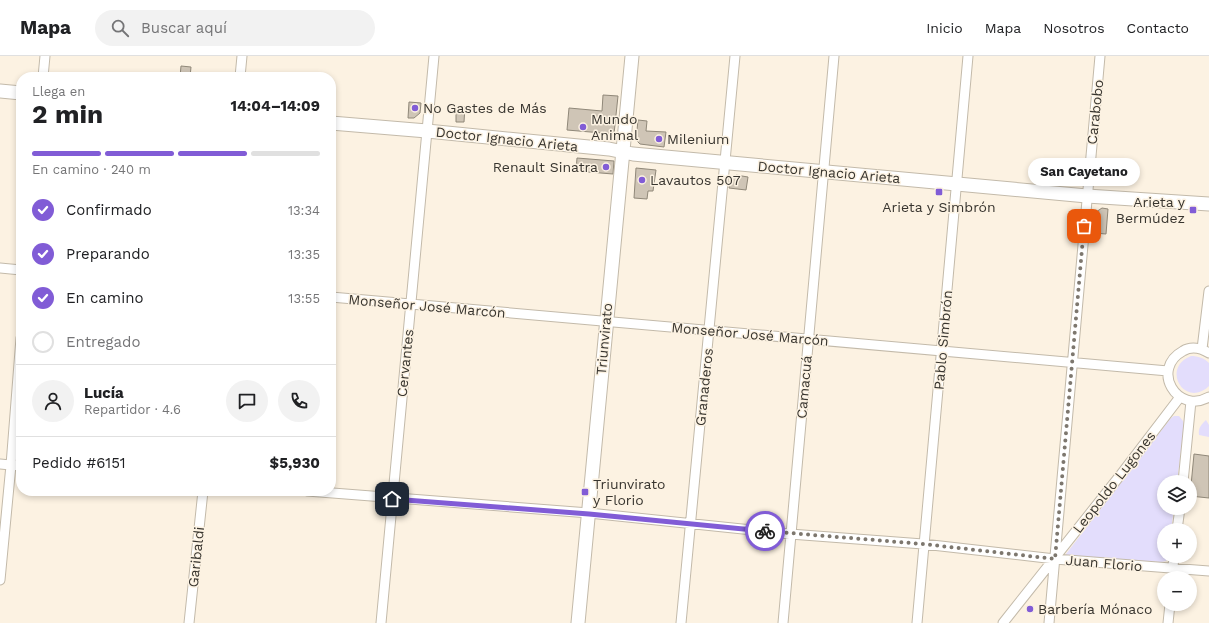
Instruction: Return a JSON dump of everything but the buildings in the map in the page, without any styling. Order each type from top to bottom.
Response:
[{"type":"street","points":[[44,72],[46,56]]},
{"type":"street","points":[[240,72],[242,56]]},
{"type":"street","name":"Cervantes","points":[[381,623],[434,56]]},
{"type":"street","name":"Triunvirato","points":[[578,623],[632,56]]},
{"type":"street","name":"Granaderos","points":[[682,623],[690,523],[726,162],[735,56]]},
{"type":"street","name":"Camacuá","points":[[783,623],[834,56]]},
{"type":"street","name":"Pablo Simbrón","points":[[917,623],[968,56]]},
{"type":"street","name":"Carabobo","points":[[1048,623],[1100,56]]},
{"type":"street","points":[[0,91],[16,93]]},
{"type":"street","name":"Doctor Ignacio Arieta","points":[[336,123],[622,151],[632,154],[1087,196],[1209,204]]},
{"type":"street","points":[[0,268],[16,270]]},
{"type":"street","points":[[1209,291],[1206,351],[1194,348],[1177,354],[1168,371],[1170,385],[1174,392],[1186,400],[1196,401],[1209,398]]},
{"type":"street","name":"Monseñor José Marcón","points":[[336,297],[1168,371]]},
{"type":"street","points":[[1182,475],[1186,400]]},
{"type":"street","name":"Leopoldo Lugones","points":[[1003,623],[1186,400]]},
{"type":"street","points":[[0,580],[16,402]]},
{"type":"street","points":[[0,464],[16,466]]},
{"type":"street","name":"Juan Florio","points":[[336,494],[589,514],[790,534],[923,544],[1157,571]]},
{"type":"street","name":"Garibaldi","points":[[190,623],[203,496]]},
{"type":"street","name":"Juan Florio","points":[[1197,572],[1209,571]]},
{"type":"street","points":[[1168,623],[1169,611]]},
{"type":"shaded area","points":[[1191,356],[1196,356],[1209,363],[1209,386],[1200,392],[1192,393],[1185,390],[1179,384],[1177,377],[1177,369],[1182,362]]},
{"type":"shaded area","points":[[1174,416],[1179,416],[1183,421],[1184,426],[1178,475],[1157,475],[1157,515],[1173,515],[1172,523],[1157,523],[1157,562],[1070,559],[1065,556],[1066,554]]},
{"type":"shaded area","points":[[1206,420],[1209,425],[1209,437],[1199,435],[1200,427]]},
{"type":"way so far","points":[[765,531],[923,544],[1055,559],[1084,226]]},
{"type":"place","name":"No Gastes de Más","points":[[415,108]]},
{"type":"place","name":"Mundo Animal","points":[[583,127]]},
{"type":"place","name":"Milenium","points":[[659,139]]},
{"type":"place","name":"Renault Sinatra","points":[[606,167]]},
{"type":"place","name":"Lavautos 507","points":[[642,180]]},
{"type":"place","name":"Arieta y Simbrón","points":[[939,192]]},
{"type":"place","name":"Arieta y Bermúdez","points":[[1193,210]]},
{"type":"place","name":"San Cayetano","points":[[1084,226]]},
{"type":"place","name":"Triunvirato y Florio","points":[[585,492]]},
{"type":"place","name":"Barbería Mónaco","points":[[1030,609]]},
{"type":"route","points":[[392,499],[589,514],[765,531]]}]
